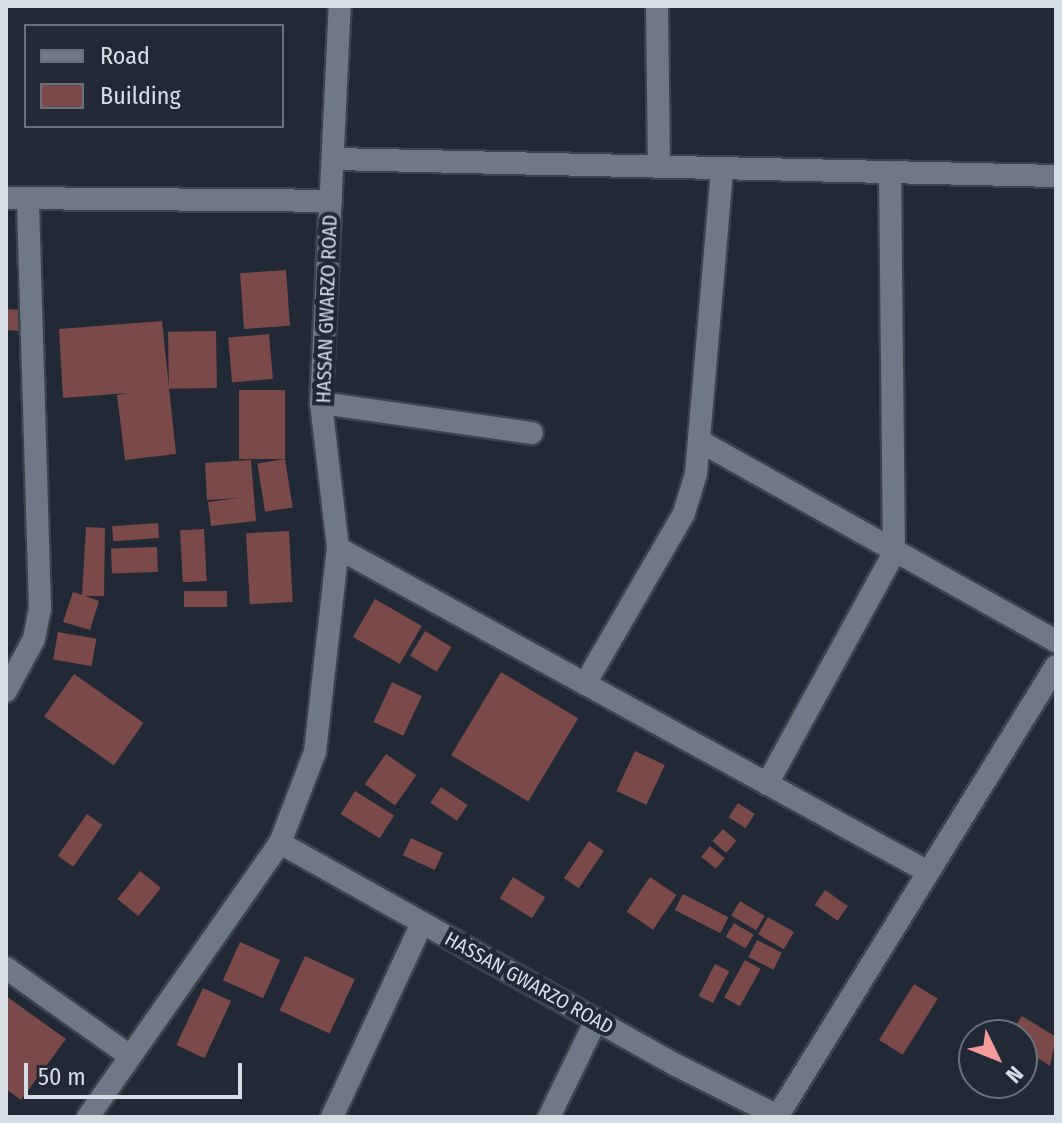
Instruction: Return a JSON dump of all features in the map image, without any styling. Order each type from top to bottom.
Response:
[{"type":"street","name":"HASSAN GWARZO ROAD","points":[[88,1117],[280,843],[315,752],[338,548],[321,403],[340,6]]},
{"type":"street","points":[[657,6],[659,167]]},
{"type":"street","points":[[335,159],[1056,176]]},
{"type":"street","points":[[585,684],[684,513],[703,443],[722,168]]},
{"type":"street","points":[[767,784],[894,553],[890,172]]},
{"type":"street","points":[[6,691],[34,639],[40,609],[17,198],[331,201]]},
{"type":"street","points":[[321,403],[532,433]]},
{"type":"street","points":[[703,443],[894,553],[1056,641]]},
{"type":"street","points":[[338,548],[928,872]]},
{"type":"street","points":[[778,1117],[1056,666]]},
{"type":"street","name":"HASSAN GWARZO ROAD","points":[[280,843],[596,1020],[778,1117]]},
{"type":"street","points":[[332,1117],[422,923]]},
{"type":"street","points":[[6,968],[130,1056]]},
{"type":"street","points":[[549,1117],[596,1020]]},
{"type":"building","points":[[286,270],[290,326],[244,329],[240,273]]},
{"type":"building","points":[[6,309],[21,310],[19,331],[6,330]]},
{"type":"building","points":[[162,321],[176,454],[125,460],[117,395],[128,393],[63,398],[59,329]]},
{"type":"building","points":[[216,331],[217,388],[169,389],[168,332]]},
{"type":"building","points":[[269,334],[273,379],[232,382],[228,338]]},
{"type":"building","points":[[239,390],[285,390],[285,459],[239,459]]},
{"type":"building","points":[[285,459],[293,507],[265,512],[257,463]]},
{"type":"building","points":[[251,460],[256,521],[211,526],[208,502],[239,498],[207,500],[205,463]]},
{"type":"building","points":[[158,523],[159,538],[113,541],[112,526]]},
{"type":"building","points":[[86,527],[105,528],[104,596],[85,596],[99,601],[90,630],[63,622],[73,592],[82,595]]},
{"type":"building","points":[[204,529],[207,581],[183,582],[180,530]]},
{"type":"building","points":[[289,531],[293,602],[250,604],[246,533]]},
{"type":"building","points":[[157,547],[158,572],[112,574],[111,549]]},
{"type":"building","points":[[184,591],[227,591],[227,607],[184,607]]},
{"type":"building","points":[[375,599],[422,626],[400,664],[353,637]]},
{"type":"building","points":[[425,631],[452,647],[437,672],[410,656]]},
{"type":"building","points":[[58,632],[96,639],[92,666],[53,660]]},
{"type":"building","points":[[501,672],[578,718],[528,801],[451,755]]},
{"type":"building","points":[[74,674],[144,723],[114,765],[44,717]]},
{"type":"building","points":[[392,682],[422,696],[403,736],[373,722]]},
{"type":"building","points":[[635,751],[665,765],[646,805],[616,791]]},
{"type":"building","points":[[386,754],[416,775],[395,806],[365,784]]},
{"type":"building","points":[[441,787],[468,805],[457,821],[430,803]]},
{"type":"building","points":[[355,791],[394,815],[380,838],[341,814]]},
{"type":"building","points":[[738,803],[755,814],[746,828],[729,817]]},
{"type":"building","points":[[87,814],[103,825],[73,867],[58,856]]},
{"type":"building","points":[[723,829],[737,841],[726,853],[713,841]]},
{"type":"building","points":[[411,838],[443,853],[435,870],[403,855]]},
{"type":"building","points":[[589,841],[604,851],[579,888],[564,878]]},
{"type":"building","points":[[710,846],[725,858],[716,869],[701,857]]},
{"type":"building","points":[[140,871],[161,888],[138,916],[117,899]]},
{"type":"building","points":[[513,877],[545,897],[532,918],[500,898]]},
{"type":"building","points":[[650,877],[677,895],[653,930],[627,912]]},
{"type":"building","points":[[825,890],[848,906],[838,921],[815,905]]},
{"type":"building","points":[[683,894],[728,917],[720,933],[675,910]]},
{"type":"building","points":[[740,901],[765,916],[756,931],[731,916]]},
{"type":"building","points":[[768,917],[794,932],[784,949],[758,934]]},
{"type":"building","points":[[734,923],[754,935],[745,949],[726,937]]},
{"type":"building","points":[[757,940],[782,953],[773,970],[748,957]]},
{"type":"building","points":[[240,942],[280,960],[263,998],[223,980]]},
{"type":"building","points":[[305,956],[355,979],[329,1034],[280,1010]]},
{"type":"building","points":[[745,960],[761,969],[740,1006],[724,998]]},
{"type":"building","points":[[715,964],[729,971],[713,1003],[699,996]]},
{"type":"building","points":[[914,984],[938,999],[903,1055],[879,1040]]},
{"type":"building","points":[[203,988],[231,1001],[204,1058],[176,1045]]},
{"type":"building","points":[[6,996],[66,1039],[21,1100],[6,1089]]},
{"type":"building","points":[[1038,1026],[1056,1037],[1050,1066],[1038,1058]]}]
